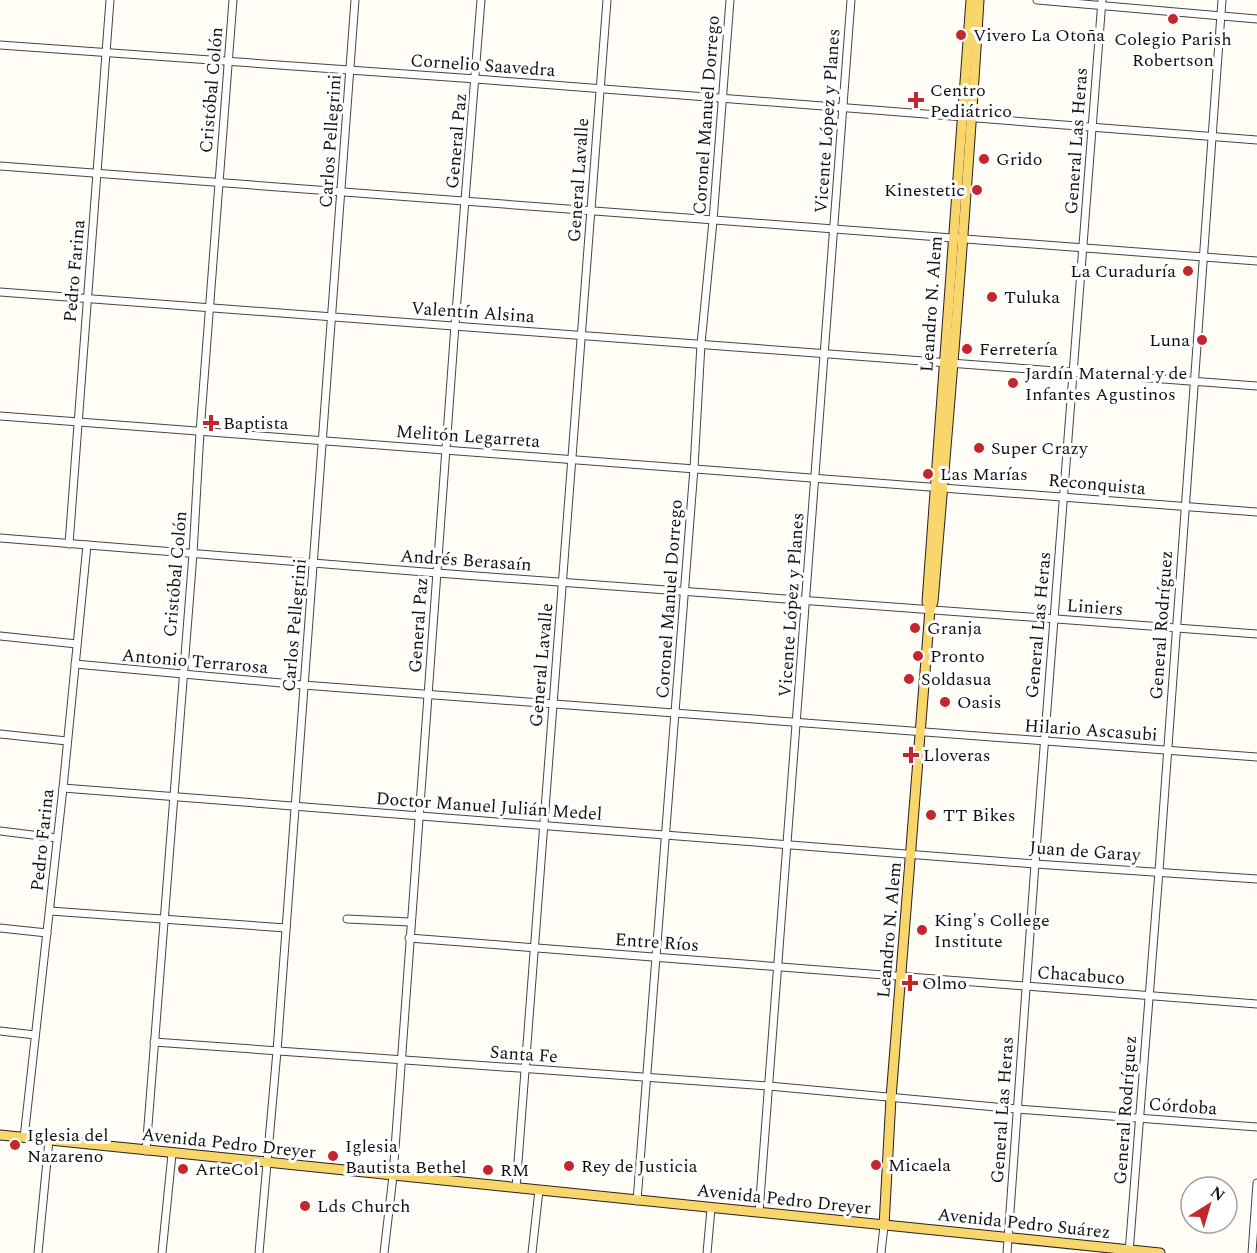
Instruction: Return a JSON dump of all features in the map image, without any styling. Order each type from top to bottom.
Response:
[{"type":"main road","name":"Leandro N. Alem","points":[[967,117],[971,0]]},
{"type":"main road","name":"Leandro N. Alem","points":[[884,1226],[891,1098],[922,731],[930,609],[927,602],[939,488],[967,117],[979,0]]},
{"type":"main road","name":"Avenida Pedro Dreyer","points":[[0,1135],[884,1226]]},
{"type":"main road","name":"Avenida Pedro Suárez","points":[[884,1226],[1160,1253]]},
{"type":"street","name":"Pedro Farina","points":[[69,544],[110,0]]},
{"type":"street","name":"Cristóbal Colón","points":[[146,1151],[193,554],[200,432],[233,0]]},
{"type":"street","name":"Carlos Pellegrini","points":[[259,1253],[277,1051],[355,0]]},
{"type":"street","name":"General Paz","points":[[384,1253],[393,1176],[455,325],[482,0]]},
{"type":"street","name":"General Lavalle","points":[[516,1188],[607,0]]},
{"type":"street","name":"Coronel Manuel Dorrego","points":[[638,1200],[694,468],[701,344],[730,0]]},
{"type":"street","name":"Vicente López y Planes","points":[[759,1212],[851,0]]},
{"type":"street","points":[[1037,0],[1102,3],[1257,19]]},
{"type":"street","name":"General Rodríguez","points":[[1129,1251],[1222,0]]},
{"type":"street","name":"General Las Heras","points":[[1007,1253],[1044,741],[1102,3]]},
{"type":"street","name":"Cornelio Saavedra","points":[[0,45],[476,79],[1257,140]]},
{"type":"street","points":[[0,166],[1257,261]]},
{"type":"street","name":"Valentín Alsina","points":[[0,292],[1257,386]]},
{"type":"street","name":"Melitón Legarreta","points":[[0,416],[939,488]]},
{"type":"street","name":"Reconquista","points":[[939,488],[1257,512]]},
{"type":"street","name":"Andrés Berasaín","points":[[0,538],[683,592],[930,609]]},
{"type":"street","name":"Pedro Farina","points":[[24,1138],[50,911],[87,545]]},
{"type":"street","name":"Liniers","points":[[930,609],[1257,634]]},
{"type":"street","points":[[0,636],[77,644]]},
{"type":"street","name":"Antonio Terrarosa","points":[[75,664],[428,695],[922,731]]},
{"type":"street","name":"Hilario Ascasubi","points":[[922,731],[1257,757]]},
{"type":"street","points":[[0,734],[67,741]]},
{"type":"street","name":"Doctor Manuel Julián Medel","points":[[63,788],[912,853]]},
{"type":"street","points":[[0,831],[57,838]]},
{"type":"street","name":"Juan de Garay","points":[[912,853],[1257,879]]},
{"type":"street","points":[[50,911],[286,928]]},
{"type":"street","points":[[347,919],[410,922]]},
{"type":"street","points":[[0,928],[47,933]]},
{"type":"street","name":"Entre Ríos","points":[[409,938],[902,976]]},
{"type":"street","name":"Chacabuco","points":[[902,976],[1257,1004]]},
{"type":"street","points":[[0,1031],[35,1035]]},
{"type":"street","name":"Santa Fe","points":[[154,1042],[769,1086],[891,1098]]},
{"type":"street","name":"Córdoba","points":[[891,1098],[1257,1126]]},
{"type":"street","points":[[38,1253],[49,1140]]},
{"type":"street","points":[[162,1253],[172,1154]]},
{"type":"street","points":[[1252,1253],[1257,1183]]},
{"type":"street","points":[[532,1253],[539,1190]]},
{"type":"street","points":[[707,1253],[711,1209]]},
{"type":"street","name":"Leandro N. Alem","points":[[881,1253],[884,1226]]},
{"type":"place","name":"Colegio Parish Robertson","points":[[1173,19]]},
{"type":"place","name":"Vivero La Otoña","points":[[961,35]]},
{"type":"place","name":"Centro Pediátrico","points":[[916,100]]},
{"type":"place","name":"Grido","points":[[984,159]]},
{"type":"place","name":"Kinestetic","points":[[977,190]]},
{"type":"place","name":"La Curaduría","points":[[1188,271]]},
{"type":"place","name":"Tuluka","points":[[992,297]]},
{"type":"place","name":"Luna","points":[[1202,340]]},
{"type":"place","name":"Ferretería","points":[[967,349]]},
{"type":"place","name":"Jardín Maternal y de Infantes Agustinos","points":[[1013,383]]},
{"type":"place","name":"Baptista","points":[[211,423]]},
{"type":"place","name":"Super Crazy","points":[[979,448]]},
{"type":"place","name":"Las Marías","points":[[928,474]]},
{"type":"place","name":"Granja","points":[[915,628]]},
{"type":"place","name":"Pronto","points":[[918,656]]},
{"type":"place","name":"Soldasua","points":[[909,679]]},
{"type":"place","name":"Oasis","points":[[945,702]]},
{"type":"place","name":"Lloveras","points":[[911,755]]},
{"type":"place","name":"TT Bikes","points":[[931,815]]},
{"type":"place","name":"King's College Institute","points":[[922,930]]},
{"type":"place","name":"Olmo","points":[[910,983]]},
{"type":"place","name":"Iglesia del Nazareno","points":[[15,1145]]},
{"type":"place","name":"Iglesia Bautista Bethel","points":[[333,1156]]},
{"type":"place","name":"Micaela","points":[[876,1165]]},
{"type":"place","name":"Rey de Justicia","points":[[569,1166]]},
{"type":"place","name":"ArteCol","points":[[183,1169]]},
{"type":"place","name":"RM","points":[[488,1170]]},
{"type":"place","name":"Lds Church","points":[[305,1206]]}]
